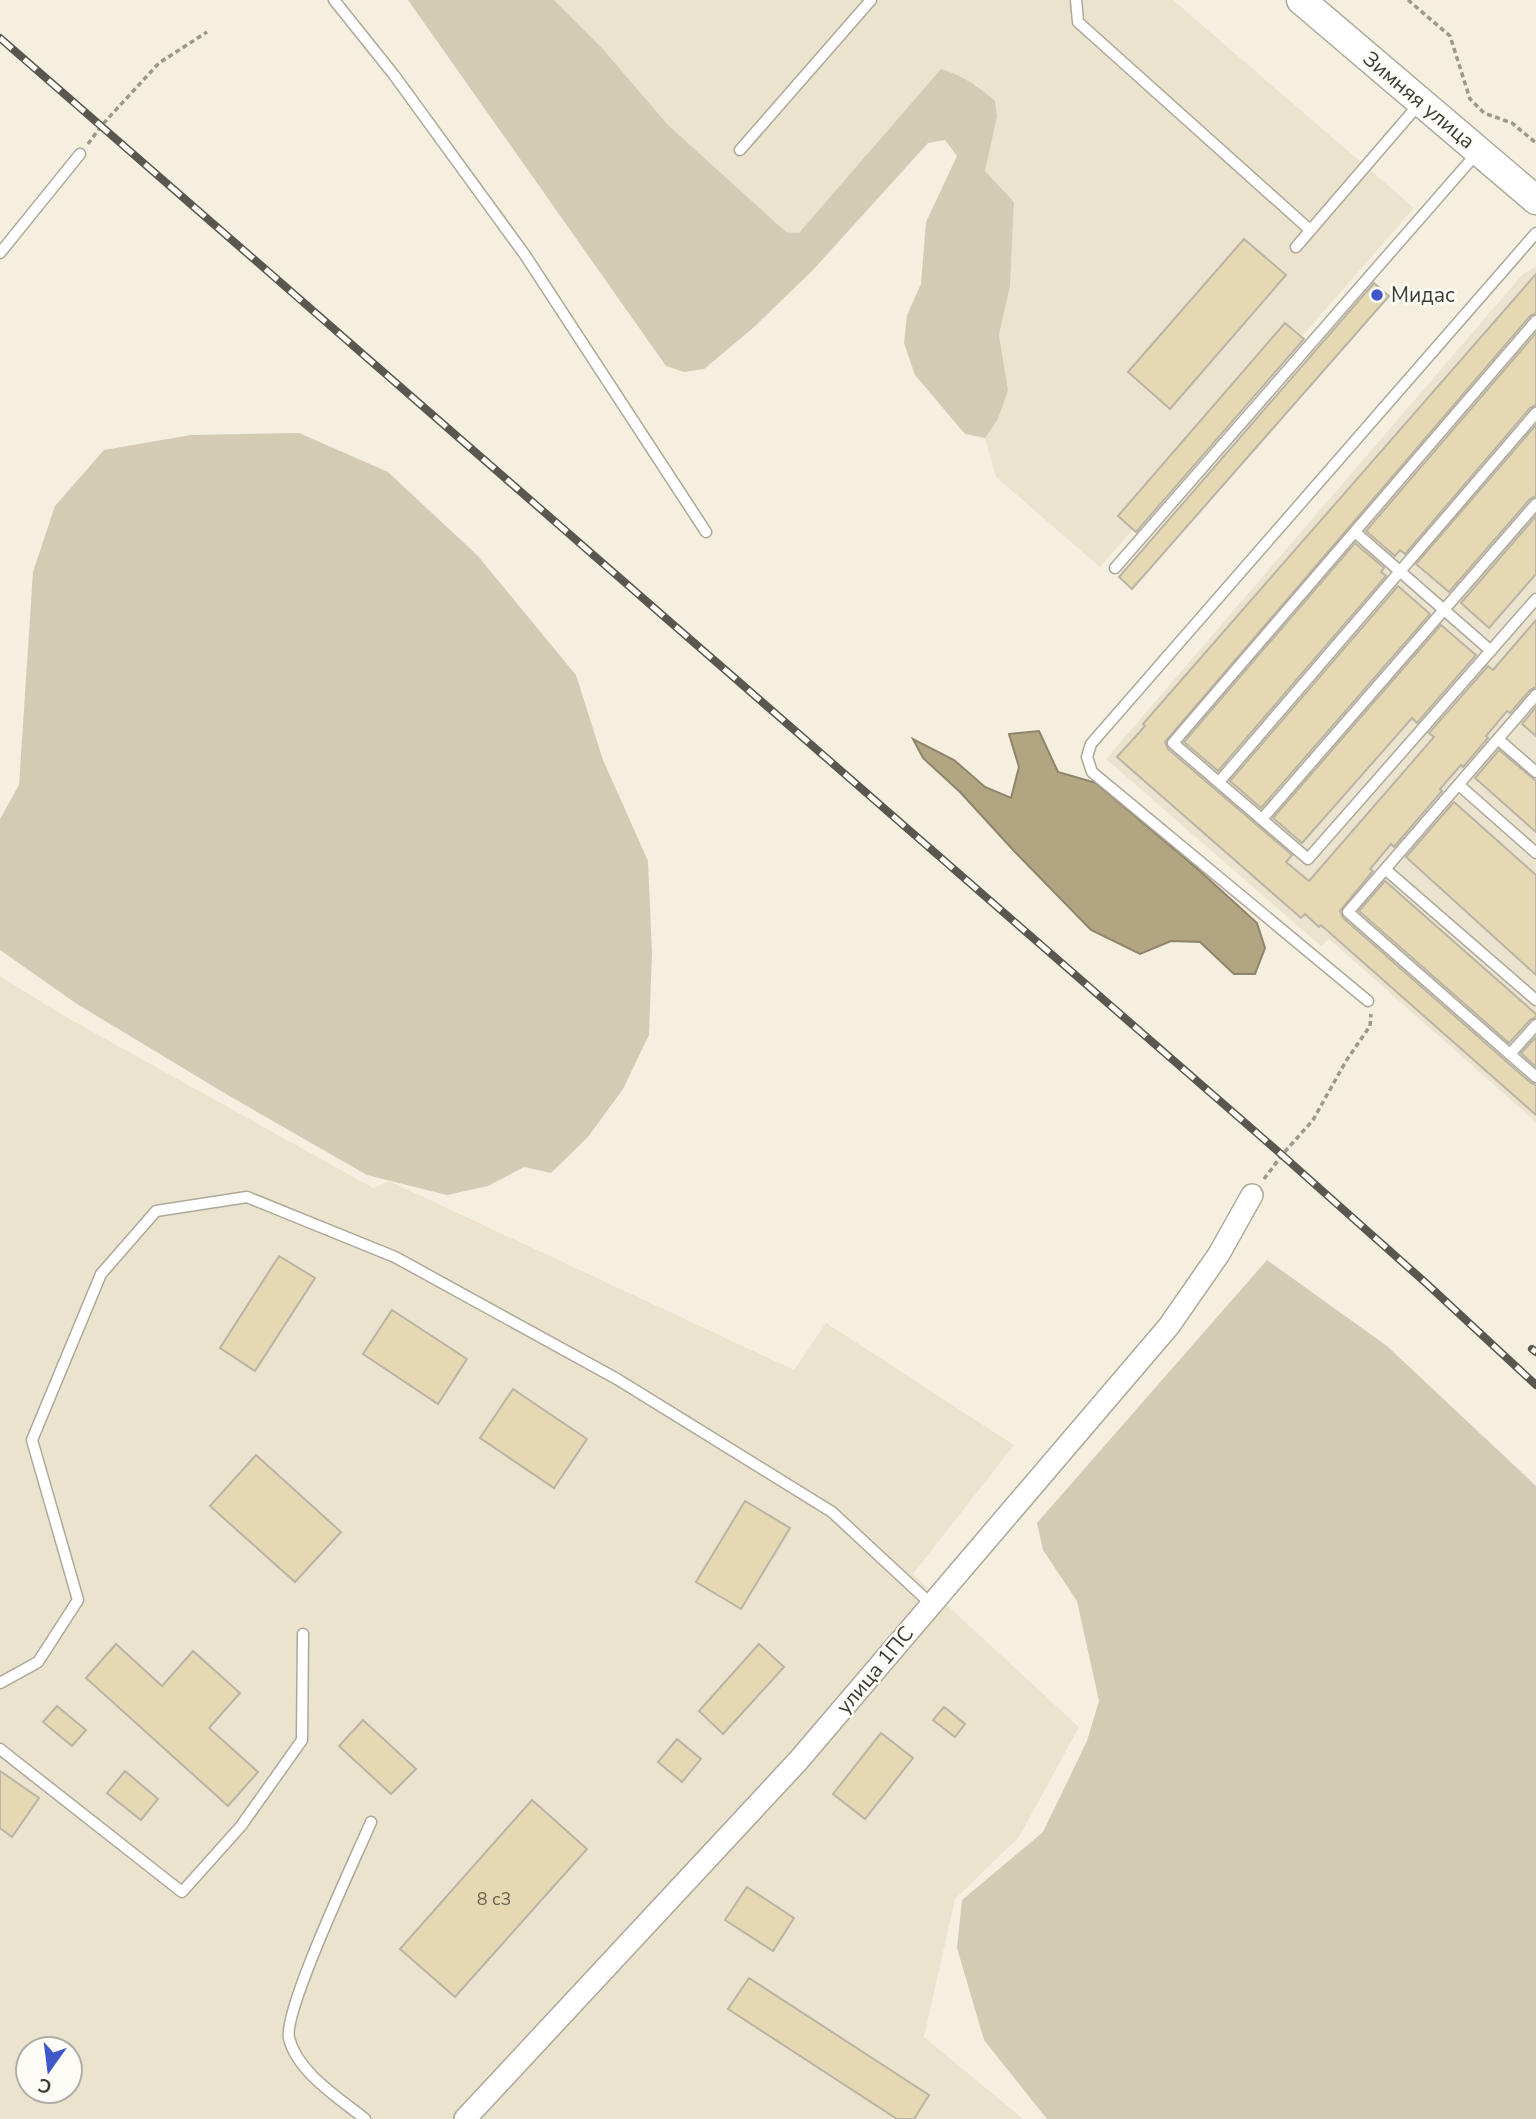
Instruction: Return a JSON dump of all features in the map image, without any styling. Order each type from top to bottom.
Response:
[{"type":"street","name":"Зимняя улица","points":[[1301,0],[1536,200]]},
{"type":"street","name":"улица 1ПС","points":[[465,2119],[798,1761],[1169,1326],[1219,1254],[1252,1195]]},
{"type":"lane","points":[[334,0],[394,75],[526,255],[706,532]]},
{"type":"lane","points":[[740,150],[871,0]]},
{"type":"lane","points":[[1076,0],[1078,22],[1310,230]]},
{"type":"lane","points":[[1296,247],[1421,102]]},
{"type":"lane","points":[[1115,568],[1479,150]]},
{"type":"lane","points":[[0,253],[80,154]]},
{"type":"lane","points":[[1367,1001],[1092,772],[1087,757],[1091,744],[1536,233]]},
{"type":"lane","points":[[1536,321],[1173,743],[1308,859],[1536,599]]},
{"type":"lane","points":[[1219,782],[1536,413]]},
{"type":"lane","points":[[1262,819],[1536,504]]},
{"type":"lane","points":[[1355,532],[1490,651]]},
{"type":"lane","points":[[1536,695],[1348,912],[1536,1077]]},
{"type":"lane","points":[[1498,739],[1536,772]]},
{"type":"lane","points":[[1459,785],[1536,853]]},
{"type":"lane","points":[[1385,869],[1536,1000]]},
{"type":"lane","points":[[1510,1054],[1536,1025]]},
{"type":"lane","points":[[0,1683],[38,1662],[78,1601],[32,1440],[101,1274],[156,1211],[247,1197],[395,1257],[617,1379],[832,1512],[931,1604]]},
{"type":"lane","points":[[0,1749],[182,1892],[241,1826],[302,1740],[303,1634]]},
{"type":"lane","points":[[365,2119],[305,2070],[289,2037],[295,2001],[371,1822]]},
{"type":"path","points":[[1408,0],[1450,36],[1470,99],[1484,113],[1512,122],[1536,143]]},
{"type":"path","points":[[80,154],[101,126],[159,63],[207,32]]},
{"type":"path","points":[[1252,1195],[1313,1120],[1346,1061],[1370,1026],[1371,1013],[1367,1001]]},
{"type":"shaded area","points":[[408,0],[554,0],[602,48],[668,125],[786,232],[799,233],[941,69],[963,78],[982,91],[995,101],[997,117],[985,171],[1014,202],[1010,286],[999,335],[1008,390],[998,419],[985,438],[965,434],[915,375],[904,343],[907,315],[921,284],[926,222],[957,156],[945,140],[928,143],[813,270],[753,328],[704,369],[684,372],[666,366]]},
{"type":"shaded area","points":[[554,0],[1173,0],[1414,208],[1100,567],[996,477],[985,438],[998,419],[1008,390],[999,335],[1010,286],[1014,202],[985,171],[997,117],[976,84],[798,233],[786,232],[668,125],[602,48]]},
{"type":"shaded area","points":[[1536,266],[1536,1122],[1329,939],[1321,946],[1106,759],[1522,275]]},
{"type":"shaded area","points":[[299,433],[388,472],[477,555],[576,675],[603,760],[648,861],[652,953],[649,1035],[623,1089],[588,1137],[551,1173],[524,1167],[488,1186],[447,1195],[367,1175],[77,1004],[0,950],[0,819],[19,785],[33,572],[55,506],[104,450],[191,435]]},
{"type":"shaded area","points":[[1039,731],[1058,772],[1096,783],[1257,923],[1265,948],[1255,974],[1234,974],[1200,942],[1171,941],[1140,954],[1091,930],[960,792],[923,758],[913,739],[954,760],[985,787],[1011,798],[1019,767],[1009,734]]},
{"type":"shaded area","points":[[0,976],[59,1013],[373,1188],[389,1181],[794,1370],[826,1323],[1014,1445],[913,1574],[1079,1727],[1019,1837],[955,1899],[924,2037],[1023,2119],[0,2119]]},
{"type":"shaded area","points":[[1267,1260],[1387,1346],[1536,1486],[1536,2119],[1047,2119],[984,2040],[957,1948],[962,1900],[1043,1832],[1087,1741],[1099,1701],[1077,1601],[1043,1550],[1037,1523]]},
{"type":"building","points":[[1244,239],[1286,275],[1170,409],[1128,372]]},
{"type":"building","points":[[1536,274],[1536,313],[1530,316],[1165,742],[1168,749],[1292,855],[1286,862],[1309,881],[1434,737],[1429,733],[1488,666],[1493,670],[1536,620],[1536,687],[1530,690],[1510,713],[1507,711],[1486,736],[1488,738],[1440,789],[1442,791],[1394,847],[1391,844],[1370,869],[1373,871],[1340,911],[1343,918],[1536,1085],[1536,1115],[1321,925],[1319,927],[1305,914],[1301,918],[1117,757]]},
{"type":"building","points":[[1374,283],[1389,296],[1132,589],[1119,577]]},
{"type":"building","points":[[1285,323],[1304,339],[1136,532],[1118,516]]},
{"type":"building","points":[[1536,333],[1536,405],[1530,408],[1405,554],[1400,550],[1395,556],[1366,531]]},
{"type":"building","points":[[1536,425],[1536,496],[1530,499],[1449,592],[1416,564]]},
{"type":"building","points":[[1536,516],[1536,574],[1489,628],[1461,603]]},
{"type":"building","points":[[1355,543],[1384,568],[1381,572],[1386,576],[1218,771],[1184,742]]},
{"type":"building","points":[[1398,586],[1430,614],[1261,808],[1230,781]]},
{"type":"building","points":[[1441,625],[1476,655],[1417,723],[1412,718],[1302,843],[1273,818]]},
{"type":"building","points":[[1536,707],[1536,736],[1522,724]]},
{"type":"building","points":[[1499,750],[1536,781],[1536,832],[1475,778]]},
{"type":"building","points":[[1454,802],[1536,875],[1536,975],[1406,857]]},
{"type":"building","points":[[1385,881],[1536,1014],[1509,1043],[1359,911]]},
{"type":"building","points":[[1536,1037],[1536,1067],[1521,1053]]},
{"type":"building","points":[[279,1256],[315,1278],[255,1371],[220,1348]]},
{"type":"building","points":[[392,1310],[467,1359],[438,1404],[363,1354]]},
{"type":"building","points":[[513,1389],[587,1439],[554,1488],[480,1438]]},
{"type":"building","points":[[256,1455],[341,1532],[295,1582],[210,1506]]},
{"type":"building","points":[[745,1501],[790,1528],[741,1609],[696,1582]]},
{"type":"building","points":[[116,1644],[162,1686],[193,1651],[240,1693],[209,1728],[258,1772],[228,1806],[86,1678]]},
{"type":"building","points":[[759,1644],[784,1667],[723,1734],[699,1711]]},
{"type":"building","points":[[57,1706],[86,1730],[72,1746],[43,1722]]},
{"type":"building","points":[[944,1707],[965,1724],[955,1737],[933,1720]]},
{"type":"building","points":[[363,1720],[416,1769],[391,1794],[339,1746]]},
{"type":"building","points":[[881,1733],[913,1758],[865,1819],[833,1794]]},
{"type":"building","points":[[677,1739],[701,1759],[682,1782],[658,1762]]},
{"type":"building","points":[[0,1771],[39,1798],[12,1837],[0,1828]]},
{"type":"building","points":[[125,1771],[158,1799],[141,1820],[107,1793]]},
{"type":"building","points":[[532,1800],[587,1849],[455,1997],[400,1949]]},
{"type":"building","points":[[747,1887],[794,1918],[773,1951],[725,1920]]},
{"type":"building","points":[[749,1978],[929,2095],[914,2119],[897,2119],[728,2009]]},
{"type":"railway","points":[[0,38],[1282,1155],[1536,1385]]},
{"type":"railway","points":[[1532,1349],[1536,1352]]},
{"type":"place","name":"Мидас","points":[[1377,295]]}]
